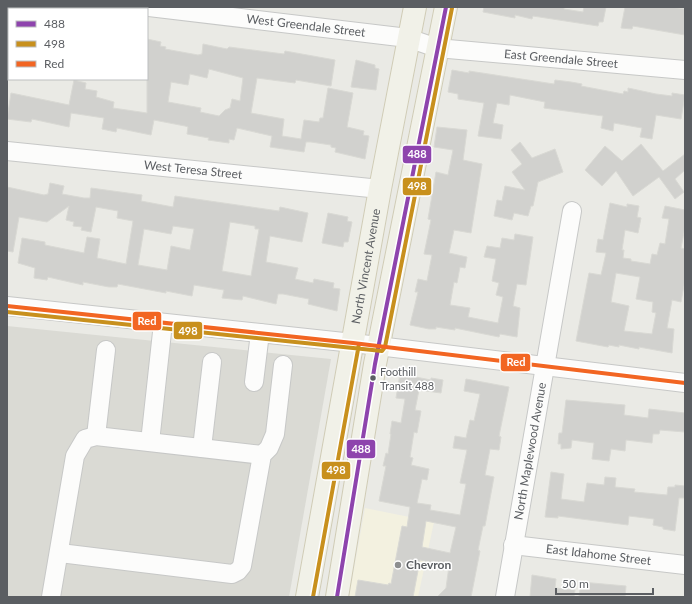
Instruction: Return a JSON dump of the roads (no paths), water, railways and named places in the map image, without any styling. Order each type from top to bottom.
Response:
[{"type":"main road","name":"North Vincent Avenue","points":[[307,597],[380,189],[415,7]]},
{"type":"main road","points":[[337,597],[378,346],[410,193],[446,7]]},
{"type":"street","name":"West Greendale Street","points":[[149,7],[408,38],[437,48]]},
{"type":"street","name":"East Greendale Street","points":[[437,48],[685,70]]},
{"type":"street","name":"West Teresa Street","points":[[7,151],[380,189]]},
{"type":"street","name":"North Maplewood Avenue","points":[[505,597],[572,211]]},
{"type":"street","points":[[7,306],[353,343],[685,383]]},
{"type":"street","points":[[150,442],[163,323]]},
{"type":"street","points":[[254,382],[260,333]]},
{"type":"street","points":[[96,436],[106,350]]},
{"type":"street","points":[[202,448],[212,362]]},
{"type":"street","points":[[60,553],[232,574],[238,571],[242,566],[262,455],[269,448],[275,434],[283,365]]},
{"type":"street","points":[[51,597],[60,553],[75,456],[86,439],[96,436],[262,455]]},
{"type":"street","name":"East Idahome Street","points":[[513,545],[685,565]]},
{"type":"place","name":"Foothill Transit 488","points":[[373,378]]},
{"type":"place","name":"Chevron","points":[[398,565]]}]
